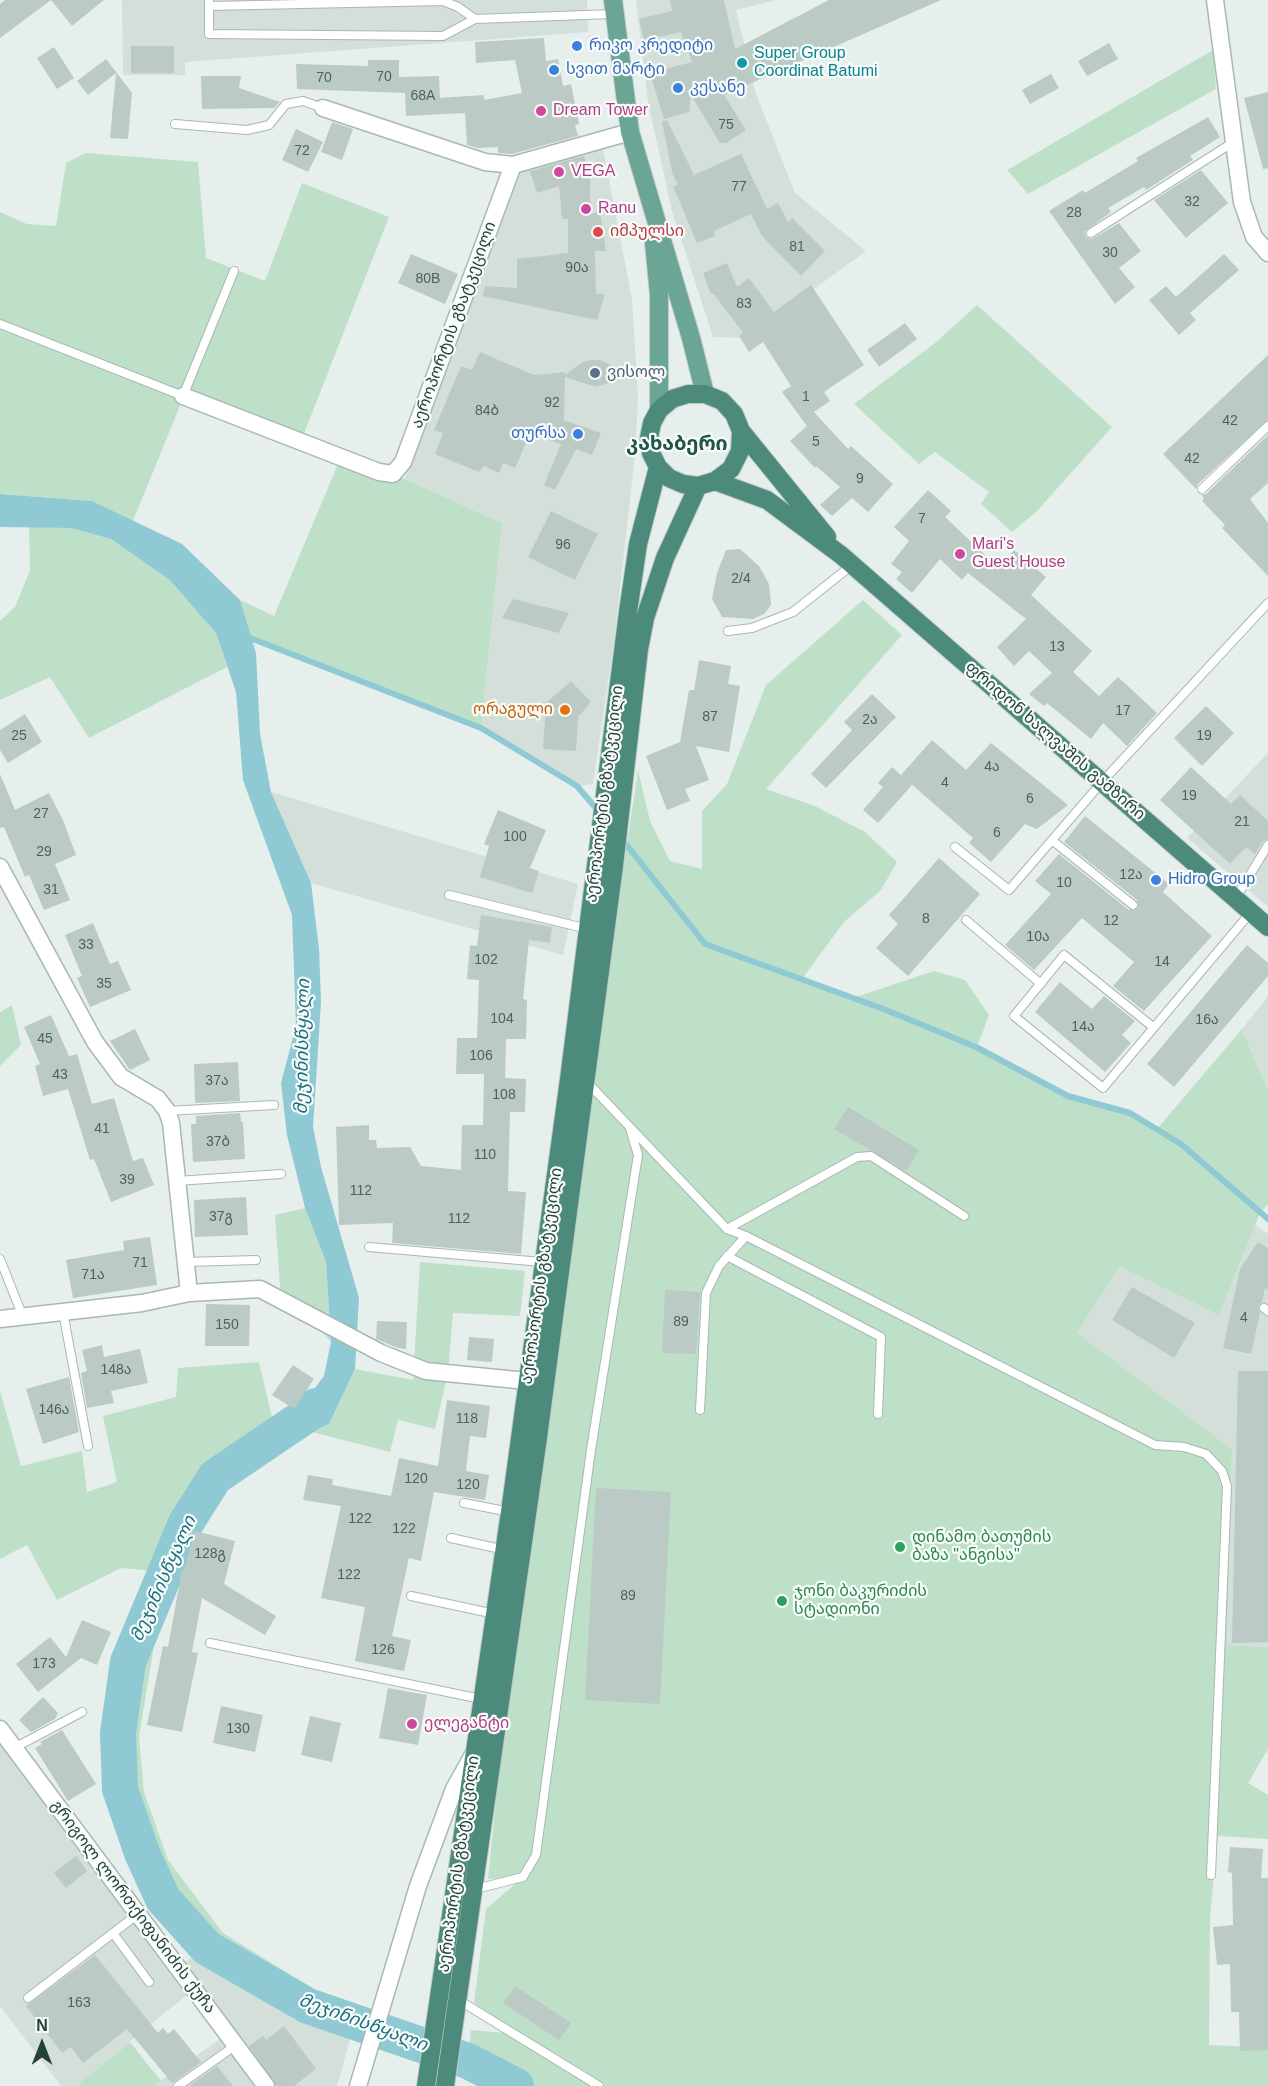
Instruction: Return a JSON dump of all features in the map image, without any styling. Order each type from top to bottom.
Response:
[{"type":"highway","points":[[688,394],[705,394],[722,401],[734,414],[741,431],[847,560],[766,500],[707,483],[683,484],[669,478],[658,467],[651,453],[649,438],[652,423],[659,410],[672,399],[688,394]]},
{"type":"highway","points":[[707,483],[731,469],[740,451],[741,431]]},
{"type":"highway","name":"აეროპორტის გზატკეცილი","points":[[445,2085],[537,1445],[584,1078],[605,865],[605,788],[638,544],[658,467]]},
{"type":"highway","name":"აეროპორტის გზატკეცილი","points":[[426,2084],[476,1749],[481,1699],[505,1550],[588,929],[622,798],[645,618],[665,558],[707,483]]},
{"type":"highway","name":"ფრიდონ ხალვაშის გამზირი","points":[[847,560],[1268,927]]},
{"type":"main road","points":[[613,7],[630,132],[691,338],[705,394]]},
{"type":"main road","points":[[651,208],[659,294],[659,410]]},
{"type":"street","points":[[1215,0],[1232,143],[1242,202],[1254,237],[1268,253]]},
{"type":"street","points":[[323,108],[485,162],[513,165],[630,132]]},
{"type":"street","name":"აეროპორტის გზატკეცილი","points":[[183,396],[379,472],[393,474],[403,462],[513,165]]},
{"type":"street","points":[[0,867],[95,1042],[121,1077],[158,1099],[167,1111],[171,1123],[189,1293]]},
{"type":"street","points":[[0,1319],[142,1303],[189,1293],[260,1289],[381,1353],[426,1371],[527,1381]]},
{"type":"street","name":"გრიგოლ ლორთქიფანიძის ქუჩა","points":[[0,1729],[266,2086]]},
{"type":"street","points":[[358,2086],[418,1886],[454,1789],[476,1749]]},
{"type":"lane","points":[[475,19],[458,6],[443,1],[209,3],[209,34],[443,36],[475,19],[613,7]]},
{"type":"lane","points":[[175,124],[247,130],[269,125],[286,104],[303,101],[323,108]]},
{"type":"lane","points":[[1090,233],[1232,143]]},
{"type":"lane","points":[[0,324],[183,396],[234,271]]},
{"type":"lane","points":[[1202,489],[1268,426]]},
{"type":"lane","points":[[728,631],[752,628],[793,612],[847,560]]},
{"type":"lane","points":[[955,847],[1009,890],[1102,782],[1268,603]]},
{"type":"lane","points":[[1053,841],[1133,905]]},
{"type":"lane","points":[[1236,898],[1268,845]]},
{"type":"lane","points":[[449,895],[588,929]]},
{"type":"lane","points":[[1153,1027],[1064,955],[1014,1016],[1103,1088],[1251,912]]},
{"type":"lane","points":[[966,920],[1041,984]]},
{"type":"lane","points":[[584,1078],[727,1229],[746,1236],[1155,1445],[1184,1447],[1206,1454],[1222,1471],[1227,1486],[1211,1875]]},
{"type":"lane","points":[[167,1111],[274,1105]]},
{"type":"lane","points":[[472,1890],[523,1877],[536,1855],[591,1450],[638,1155],[630,1128]]},
{"type":"lane","points":[[727,1229],[857,1157],[871,1156],[964,1216]]},
{"type":"lane","points":[[177,1181],[281,1174]]},
{"type":"lane","points":[[700,1410],[706,1293],[719,1266],[746,1236]]},
{"type":"lane","points":[[369,1247],[542,1262]]},
{"type":"lane","points":[[727,1256],[881,1337],[878,1414]]},
{"type":"lane","points":[[0,1259],[23,1317]]},
{"type":"lane","points":[[186,1262],[256,1260]]},
{"type":"lane","points":[[63,1312],[88,1446]]},
{"type":"lane","points":[[464,1503],[510,1512]]},
{"type":"lane","points":[[451,1538],[505,1550]]},
{"type":"lane","points":[[411,1596],[495,1614]]},
{"type":"lane","points":[[210,1643],[481,1699]]},
{"type":"lane","points":[[14,1748],[82,1712]]},
{"type":"lane","points":[[28,1998],[138,1914]]},
{"type":"lane","points":[[113,1933],[149,1982]]},
{"type":"lane","points":[[457,1999],[599,2086]]},
{"type":"lane","points":[[178,2086],[236,2046]]},
{"type":"shaded area","points":[[122,0],[587,0],[588,32],[185,62],[185,75],[123,75]]},
{"type":"shaded area","points":[[636,0],[776,0],[736,10],[755,91],[795,193],[866,251],[747,338],[713,337],[672,211],[648,102]]},
{"type":"shaded area","points":[[602,144],[632,299],[638,398],[635,455],[614,641],[593,784],[577,786],[481,728],[502,523],[405,479],[518,168]]},
{"type":"shaded area","points":[[1268,753],[1268,907],[1187,838]]},
{"type":"shaded area","points":[[271,792],[578,884],[563,955],[311,883]]},
{"type":"shaded area","points":[[1268,996],[1268,1091],[1242,1029]]},
{"type":"shaded area","points":[[1255,1225],[1268,1234],[1268,1647],[1227,1645],[1232,1449],[1077,1333],[1120,1267],[1219,1315]]},
{"type":"shaded area","points":[[0,1729],[194,1989],[76,2086],[61,2086],[0,2006]]},
{"type":"shaded area","points":[[207,1948],[308,2006],[355,2022],[337,2086],[272,2086],[180,1965]]},
{"type":"shaded area","points":[[227,2034],[264,2086],[153,2086]]},
{"type":"green space","points":[[1213,50],[1216,89],[1028,194],[1007,170]]},
{"type":"green space","points":[[86,153],[198,162],[206,258],[265,281],[302,183],[389,217],[301,441],[184,396],[133,521],[92,501],[0,494],[0,212],[27,224],[56,226],[66,163]]},
{"type":"green space","points":[[977,305],[1112,427],[1037,511],[1012,532],[981,504],[989,492],[935,452],[919,464],[854,404],[935,343]]},
{"type":"green space","points":[[341,457],[405,479],[502,523],[481,728],[251,639],[240,600],[274,616]]},
{"type":"green space","points":[[29,527],[71,528],[111,539],[171,580],[216,633],[227,667],[89,738],[50,677],[0,700],[0,621],[15,607],[30,570]]},
{"type":"green space","name":"დინამო ბათუმის ბაზა \"ანგისა\"","points":[[863,600],[902,635],[766,789],[815,806],[865,832],[897,862],[881,890],[844,922],[802,979],[853,998],[934,971],[965,980],[989,1015],[977,1047],[1068,1096],[1130,1113],[1157,1129],[1242,1029],[1268,1091],[1268,1204],[1260,1213],[1219,1315],[1120,1267],[1077,1333],[1232,1449],[1227,1645],[1268,1647],[1268,1749],[1248,1783],[1268,1795],[1268,1839],[1218,1836],[1210,1917],[1209,2045],[1268,2048],[1268,2086],[516,2086],[468,2061],[471,2030],[516,2034],[474,2003],[486,1909],[522,1878],[488,1879],[499,1771],[591,1086],[638,770],[650,821],[670,861],[702,869],[702,811],[727,784],[766,685]]},
{"type":"green space","points":[[12,1005],[21,1045],[0,1066],[0,1012]]},
{"type":"green space","points":[[305,1208],[326,1262],[331,1342],[307,1314],[281,1300],[275,1215]]},
{"type":"green space","points":[[420,1262],[525,1271],[520,1316],[453,1313],[448,1373],[435,1429],[398,1420],[390,1452],[312,1432],[329,1424],[355,1369],[413,1380]]},
{"type":"green space","points":[[259,1362],[279,1447],[215,1477],[186,1523],[166,1572],[139,1737],[144,1792],[168,1860],[223,1933],[330,1999],[355,2022],[308,2006],[207,1948],[163,1899],[142,1853],[120,1789],[118,1733],[128,1662],[165,1572],[121,1568],[57,1600],[27,1545],[0,1559],[0,1391],[21,1466],[82,1451],[87,1492],[117,1482],[103,1416],[176,1397],[178,1368]]},
{"type":"green space","points":[[130,2042],[161,2081],[153,2086],[76,2086]]},
{"type":"water","points":[[0,494],[92,501],[182,544],[240,600],[256,653],[260,734],[271,792],[311,883],[319,949],[321,1002],[313,1127],[321,1167],[359,1298],[355,1369],[329,1424],[279,1447],[273,1425],[299,1409],[324,1376],[331,1342],[326,1262],[305,1208],[287,1135],[281,1083],[296,1026],[292,915],[243,780],[236,692],[216,633],[170,580],[111,539],[71,528],[0,527]]},
{"type":"building","points":[[5,0],[51,0],[0,38],[0,4]]},
{"type":"building","points":[[51,0],[104,0],[72,26]]},
{"type":"building","name":"Super Group Coordinat Batumi","points":[[670,0],[724,0],[735,49],[829,0],[941,0],[724,95],[746,130],[726,143],[720,143],[691,95],[689,112],[664,119],[650,73],[692,62],[681,32],[644,40],[639,19],[672,11]]},
{"type":"building","points":[[544,38],[546,61],[558,59],[563,86],[571,84],[579,124],[575,125],[578,136],[512,154],[498,153],[498,147],[478,148],[467,145],[465,113],[406,116],[405,93],[297,89],[296,64],[368,66],[368,60],[399,60],[399,77],[439,76],[440,98],[484,95],[484,100],[522,93],[515,60],[476,63],[475,42]]},
{"type":"building","points":[[1109,43],[1118,59],[1087,76],[1078,61]]},
{"type":"building","points":[[131,46],[174,46],[174,73],[131,73]]},
{"type":"building","points":[[54,47],[74,78],[57,89],[37,58]]},
{"type":"building","points":[[106,59],[132,93],[128,139],[110,138],[116,73],[88,95],[77,81]]},
{"type":"building","points":[[1051,74],[1059,88],[1030,104],[1022,90]]},
{"type":"building","points":[[201,76],[241,76],[239,88],[280,102],[274,108],[202,109]]},
{"type":"building","points":[[1268,92],[1268,168],[1263,169],[1244,98]]},
{"type":"building","points":[[1208,117],[1220,137],[1190,156],[1193,160],[1146,190],[1144,187],[1108,208],[1111,212],[1085,231],[1086,237],[1092,239],[1119,223],[1141,251],[1119,268],[1135,287],[1115,304],[1049,211],[1083,190],[1085,193],[1138,161],[1136,158]]},
{"type":"building","points":[[667,120],[694,175],[741,154],[767,209],[778,203],[788,222],[792,218],[825,251],[801,276],[762,236],[751,214],[714,231],[715,236],[697,243],[673,186],[678,185],[672,172],[662,122]]},
{"type":"building","points":[[332,122],[353,129],[342,160],[321,152]]},
{"type":"building","points":[[296,129],[323,142],[308,172],[282,160]]},
{"type":"building","points":[[584,156],[590,176],[590,214],[600,212],[606,251],[595,251],[596,294],[605,294],[597,320],[483,296],[485,286],[517,288],[517,259],[568,253],[568,219],[562,219],[559,186],[537,193],[530,171]]},
{"type":"building","points":[[1201,170],[1228,203],[1186,238],[1154,200]]},
{"type":"building","points":[[411,254],[458,274],[445,304],[398,283]]},
{"type":"building","points":[[1224,254],[1239,270],[1190,313],[1196,320],[1179,335],[1149,300],[1166,286],[1176,297]]},
{"type":"building","points":[[727,263],[737,287],[749,278],[774,312],[811,285],[864,365],[824,392],[830,401],[814,412],[848,449],[851,446],[893,484],[868,512],[852,498],[832,516],[820,505],[840,487],[816,466],[815,468],[790,441],[807,426],[782,392],[791,386],[763,342],[749,352],[739,336],[743,333],[714,294],[711,294],[703,273]]},
{"type":"building","points":[[905,323],[917,339],[879,367],[867,350]]},
{"type":"building","points":[[480,352],[534,375],[565,372],[565,375],[581,363],[590,360],[600,360],[617,368],[618,377],[614,381],[596,387],[565,377],[564,420],[601,433],[592,455],[576,449],[555,490],[544,485],[561,444],[530,433],[515,468],[503,463],[499,473],[484,466],[479,472],[435,454],[443,433],[434,430],[461,366],[472,370]]},
{"type":"building","points":[[1268,355],[1268,420],[1198,484],[1196,489],[1163,454]]},
{"type":"building","points":[[1268,435],[1268,483],[1250,499],[1268,523],[1268,576],[1222,528],[1225,525],[1202,501],[1204,498],[1201,495],[1206,494]]},
{"type":"building","points":[[928,490],[951,511],[945,517],[999,568],[1014,550],[1046,577],[1031,595],[1092,651],[1073,672],[1099,696],[1118,677],[1157,713],[1127,746],[1103,723],[1091,739],[1047,703],[1044,706],[1029,694],[1052,673],[1029,651],[1014,666],[997,647],[1026,619],[968,573],[962,580],[940,559],[912,593],[896,579],[902,572],[891,564],[909,541],[894,527]]},
{"type":"building","points":[[551,511],[598,534],[575,580],[528,557]]},
{"type":"building","points":[[740,549],[759,566],[769,584],[771,605],[764,614],[753,619],[722,617],[712,599],[717,573],[726,550]]},
{"type":"building","points":[[513,599],[569,613],[559,633],[502,618]]},
{"type":"building","points":[[699,660],[731,666],[728,684],[740,686],[729,752],[696,746],[709,780],[685,789],[690,801],[667,810],[646,756],[680,742],[689,690],[694,690]]},
{"type":"building","name":"ორაგული","points":[[571,681],[591,702],[578,717],[576,751],[543,749],[546,703]]},
{"type":"building","points":[[872,694],[896,717],[826,788],[811,774],[852,730],[844,722]]},
{"type":"building","points":[[1206,706],[1234,733],[1202,766],[1174,738]]},
{"type":"building","points":[[25,714],[42,742],[8,763],[0,750],[0,730]]},
{"type":"building","points":[[932,740],[966,770],[991,743],[1068,805],[1037,829],[1025,824],[991,862],[969,843],[973,838],[901,775]]},
{"type":"building","points":[[892,767],[912,785],[878,823],[863,810],[883,787],[878,783]]},
{"type":"building","points":[[1191,767],[1231,804],[1240,795],[1268,821],[1268,839],[1263,841],[1255,854],[1246,847],[1230,864],[1160,800]]},
{"type":"building","points":[[0,774],[15,810],[49,793],[63,820],[76,855],[55,864],[70,900],[44,910],[29,875],[25,877],[4,827],[0,828]]},
{"type":"building","points":[[498,810],[546,830],[530,868],[539,871],[532,893],[480,877],[489,846],[484,844]]},
{"type":"building","points":[[1085,816],[1169,884],[1163,892],[1212,936],[1144,1011],[1113,986],[1134,962],[1082,918],[1034,970],[1005,945],[1051,894],[1035,881],[1059,854],[1129,910],[1138,908],[1137,900],[1064,842]]},
{"type":"building","points":[[939,858],[980,894],[908,976],[876,948],[898,924],[889,915]]},
{"type":"building","points":[[481,915],[552,927],[550,943],[529,940],[523,999],[527,1000],[526,1039],[506,1039],[505,1078],[526,1079],[525,1112],[510,1112],[508,1191],[526,1192],[521,1254],[392,1243],[393,1223],[339,1225],[336,1127],[369,1125],[369,1140],[376,1140],[377,1148],[410,1147],[421,1166],[461,1170],[462,1125],[483,1125],[484,1074],[456,1074],[457,1038],[477,1038],[479,980],[467,979],[470,945],[477,946]]},
{"type":"building","points":[[93,923],[110,964],[118,961],[131,990],[90,1007],[77,978],[82,976],[65,935]]},
{"type":"building","points":[[1247,945],[1268,963],[1268,976],[1174,1087],[1147,1064]]},
{"type":"building","points":[[1060,982],[1092,1009],[1104,996],[1135,1021],[1122,1035],[1131,1043],[1105,1072],[1035,1012]]},
{"type":"building","points":[[51,1015],[69,1056],[77,1054],[92,1104],[114,1098],[133,1161],[143,1158],[154,1185],[111,1202],[94,1159],[90,1160],[68,1089],[43,1096],[35,1066],[40,1064],[24,1027]]},
{"type":"building","points":[[135,1029],[150,1060],[130,1070],[110,1041]]},
{"type":"building","points":[[238,1062],[240,1101],[195,1103],[194,1064]]},
{"type":"building","points":[[848,1107],[919,1150],[906,1171],[834,1129]]},
{"type":"building","points":[[240,1113],[241,1122],[243,1122],[245,1159],[193,1162],[191,1124],[196,1124],[196,1116]]},
{"type":"building","points":[[246,1197],[248,1235],[195,1237],[194,1200]]},
{"type":"building","points":[[150,1237],[157,1285],[73,1298],[66,1260],[124,1250],[123,1241]]},
{"type":"building","points":[[1258,1242],[1268,1248],[1268,1290],[1265,1288],[1262,1302],[1258,1307],[1260,1313],[1251,1354],[1223,1348],[1240,1269]]},
{"type":"building","points":[[1132,1287],[1195,1323],[1174,1358],[1112,1320]]},
{"type":"building","points":[[665,1290],[700,1292],[696,1354],[662,1353]]},
{"type":"building","points":[[206,1304],[250,1305],[249,1346],[205,1346]]},
{"type":"building","points":[[377,1321],[407,1322],[406,1349],[376,1339]]},
{"type":"building","points":[[469,1337],[494,1339],[492,1362],[467,1360]]},
{"type":"building","points":[[102,1345],[104,1357],[140,1349],[148,1383],[111,1391],[114,1403],[87,1408],[81,1373],[87,1371],[82,1350]]},
{"type":"building","points":[[293,1365],[314,1379],[294,1409],[272,1395]]},
{"type":"building","points":[[1238,1371],[1268,1371],[1268,1642],[1232,1643]]},
{"type":"building","points":[[69,1377],[79,1432],[43,1444],[26,1389]]},
{"type":"building","points":[[447,1400],[490,1406],[486,1438],[470,1436],[466,1471],[489,1475],[485,1500],[434,1492],[421,1561],[409,1558],[392,1636],[411,1640],[404,1671],[355,1661],[365,1607],[321,1598],[341,1506],[303,1500],[308,1475],[333,1479],[332,1485],[391,1496],[399,1458],[438,1466]]},
{"type":"building","points":[[596,1488],[671,1492],[660,1704],[585,1700]]},
{"type":"building","points":[[195,1531],[235,1541],[224,1584],[276,1616],[265,1635],[202,1598],[192,1652],[198,1653],[182,1732],[147,1725],[163,1646],[168,1647],[182,1570],[184,1571]]},
{"type":"building","points":[[82,1620],[111,1632],[97,1665],[81,1658],[38,1692],[16,1664],[50,1637],[66,1657]]},
{"type":"building","points":[[388,1688],[427,1695],[418,1745],[379,1738]]},
{"type":"building","points":[[43,1697],[58,1713],[55,1719],[31,1732],[19,1720]]},
{"type":"building","points":[[221,1706],[263,1715],[255,1752],[213,1743]]},
{"type":"building","points":[[310,1716],[341,1723],[332,1762],[301,1755]]},
{"type":"building","points":[[62,1730],[96,1784],[68,1801],[35,1748],[42,1744],[40,1742]]},
{"type":"building","points":[[1230,1847],[1263,1849],[1261,1878],[1268,1878],[1268,2050],[1240,2051],[1239,2012],[1231,2012],[1230,1964],[1217,1965],[1213,1927],[1233,1925],[1232,1873],[1228,1872]]},
{"type":"building","points":[[76,1856],[87,1871],[66,1888],[54,1873]]},
{"type":"building","points":[[95,1955],[158,2033],[163,2028],[168,2034],[174,2029],[201,2062],[172,2083],[127,2029],[83,2063],[71,2047],[62,2053],[26,2006]]},
{"type":"building","points":[[515,1986],[571,2023],[559,2040],[503,2003]]},
{"type":"building","points":[[284,2026],[316,2069],[294,2086],[276,2086],[249,2046],[263,2036],[266,2040]]},
{"type":"building","points":[[217,2066],[233,2086],[189,2086]]},
{"type":"waterway","points":[[245,636],[481,728],[577,786],[600,813]]},
{"type":"waterway","points":[[622,839],[705,944],[886,1010],[976,1047],[1068,1096],[1130,1113],[1181,1144],[1268,1219]]},
{"type":"waterway","name":"მეჯინისწყალი","points":[[316,1406],[311,1412],[215,1477],[186,1523],[128,1662],[118,1733],[120,1789],[142,1853],[163,1899],[207,1948],[308,2006],[468,2061],[516,2086]]},
{"type":"place","name":"რიკო კრედიტი","points":[[577,46]]},
{"type":"place","name":"Super Group Coordinat Batumi","points":[[742,63]]},
{"type":"place","name":"სვით მარტი","points":[[554,70]]},
{"type":"place","name":"კესანე","points":[[678,88]]},
{"type":"place","name":"Dream Tower","points":[[541,111]]},
{"type":"place","name":"VEGA","points":[[559,172]]},
{"type":"place","name":"Ranu","points":[[586,209]]},
{"type":"place","name":"იმპულსი","points":[[598,232]]},
{"type":"place","name":"ვისოლ","points":[[595,373]]},
{"type":"place","name":"თურსა","points":[[578,434]]},
{"type":"place","name":"Mari's Guest House","points":[[960,554]]},
{"type":"place","name":"ორაგული","points":[[565,710]]},
{"type":"place","name":"Hidro Group","points":[[1156,880]]},
{"type":"place","name":"დინამო ბათუმის ბაზა \"ანგისა\"","points":[[900,1547]]},
{"type":"place","name":"ჯონი ბაკურიძის სტადიონი","points":[[782,1601]]},
{"type":"place","name":"ელეგანტი","points":[[412,1724]]},
{"type":"district","name":"კახაბერი","points":[[677,444]]}]
